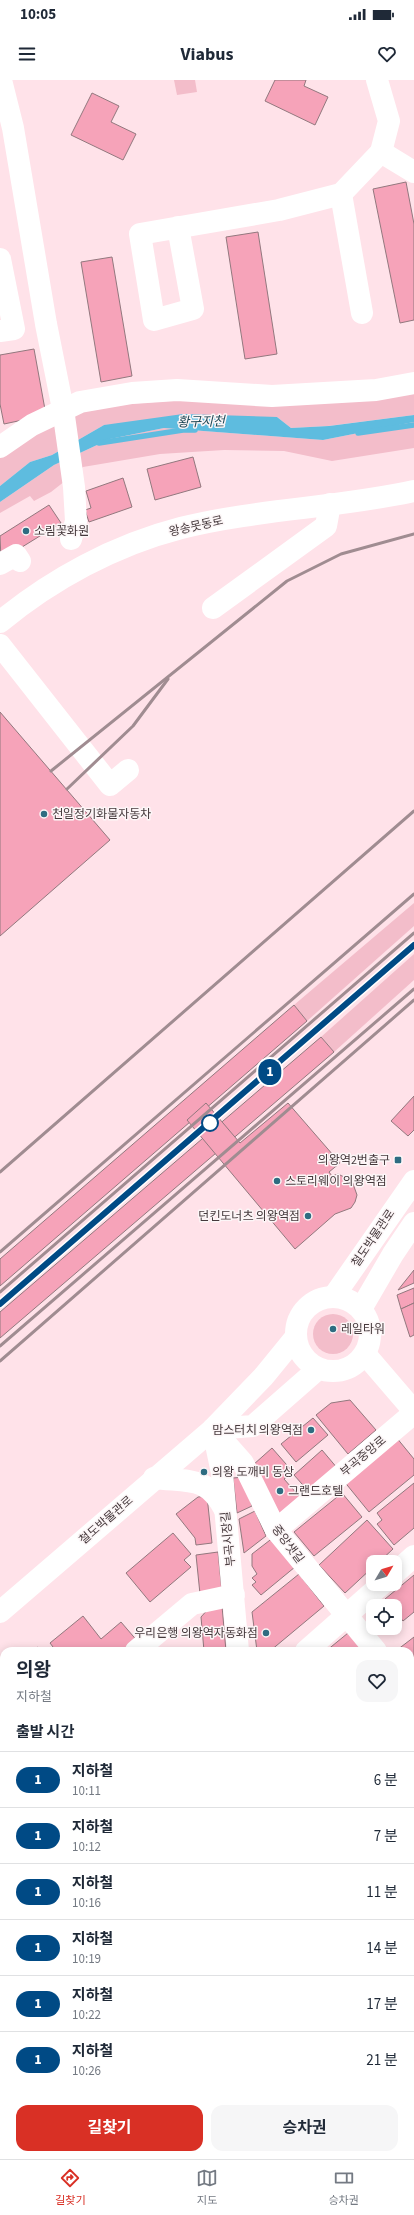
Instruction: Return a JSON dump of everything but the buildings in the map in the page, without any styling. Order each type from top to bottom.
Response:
[{"type":"street","points":[[1,80],[13,128],[46,324],[63,413],[74,487],[76,521],[71,539]]},
{"type":"street","points":[[178,227],[280,210],[340,194],[381,152],[389,121],[377,80]]},
{"type":"street","points":[[381,152],[414,172]]},
{"type":"street","points":[[340,194],[362,313]]},
{"type":"street","points":[[0,259],[14,329],[0,331]]},
{"type":"street","points":[[0,447],[32,425],[63,413],[87,400],[132,393],[177,390],[272,396],[376,390],[414,383]]},
{"type":"street","name":"왕송못동로","points":[[0,622],[62,578],[114,551],[181,528],[255,514],[414,491]]},
{"type":"street","points":[[213,608],[326,526],[330,504]]},
{"type":"street","points":[[0,645],[73,726],[110,785],[128,770]]},
{"type":"street","name":"철도박물관로","points":[[334,1296],[414,1181]]},
{"type":"street","points":[[361,1309],[393,1254],[414,1223]]},
{"type":"street","points":[[334,1296],[352,1302],[361,1309],[370,1326],[371,1335],[365,1354],[357,1364],[345,1370],[331,1372],[318,1369],[307,1362],[299,1351],[295,1338],[296,1327],[305,1308],[314,1302],[334,1296]]},
{"type":"street","name":"철도박물관로","points":[[0,1612],[213,1428],[264,1376],[295,1338]]},
{"type":"street","name":"부곡중앙로","points":[[276,1530],[414,1412],[365,1354]]},
{"type":"street","points":[[213,1428],[253,1426],[318,1369]]},
{"type":"street","name":"부곡시장길","points":[[213,1428],[222,1473],[238,1647]]},
{"type":"street","name":"중앙샛길","points":[[213,1428],[243,1463],[276,1530],[373,1647]]},
{"type":"street","points":[[154,1478],[199,1482],[219,1498],[225,1511]]},
{"type":"street","points":[[402,1567],[414,1556]]},
{"type":"street","points":[[311,1647],[374,1591]]},
{"type":"street","points":[[141,1647],[192,1604],[234,1595]]},
{"type":"shaded area","points":[[174,80],[195,80],[197,92],[177,95]]},
{"type":"shaded area","points":[[414,382],[414,415],[328,426],[291,428],[277,417],[104,425],[52,455],[30,462],[0,486],[0,448],[63,409]]},
{"type":"shaded area","points":[[414,422],[414,448],[332,461],[284,451],[224,450],[160,454],[83,467],[51,492],[34,501],[30,496],[0,513],[0,502],[54,465],[110,439],[164,428],[323,440]]},
{"type":"shaded area","points":[[414,903],[414,926],[307,1021],[294,1005]]},
{"type":"shaded area","points":[[414,954],[414,980],[334,1052],[321,1037]]},
{"type":"shaded area","points":[[337,1314],[344,1317],[350,1323],[353,1334],[352,1342],[344,1351],[337,1354],[329,1354],[322,1351],[314,1342],[313,1330],[316,1323],[325,1315]]},
{"type":"water","name":"황구지천","points":[[183,414],[277,417],[291,428],[329,426],[414,415],[414,422],[323,440],[164,428],[110,439],[54,465],[0,502],[0,486],[30,462],[52,455],[104,425]]},
{"type":"waterway","name":"황구지천","points":[[358,433],[414,425]]},
{"type":"waterway","name":"황구지천","points":[[99,443],[183,430],[195,430]]},
{"type":"railway","points":[[51,771],[287,581],[341,554],[414,534]]},
{"type":"railway","points":[[67,789],[133,726],[168,679]]},
{"type":"railway","points":[[0,1172],[414,811]]},
{"type":"railway","points":[[0,1252],[414,894]]},
{"type":"railway","points":[[0,1292],[414,933]]},
{"type":"railway","points":[[0,1304],[414,945]]},
{"type":"railway","points":[[0,1346],[414,989]]},
{"type":"railway","points":[[0,1361],[414,1000]]},
{"type":"metro line","name":"1","points":[[0,1304],[323,1026],[414,945]]},
{"type":"place","name":"소림꽃화원","points":[[26,531]]},
{"type":"place","name":"천일정기화물자동차","points":[[44,814]]},
{"type":"place","name":"의왕역2번출구","points":[[398,1160]]},
{"type":"place","name":"스토리웨이 의왕역점","points":[[277,1181]]},
{"type":"place","name":"던킨도너츠 의왕역점","points":[[308,1216]]},
{"type":"place","name":"레일타워","points":[[333,1329]]},
{"type":"place","name":"맘스터치 의왕역점","points":[[311,1430]]},
{"type":"place","name":"의왕 도깨비 동상","points":[[204,1472]]},
{"type":"place","name":"그랜드호텔","points":[[280,1491]]},
{"type":"place","name":"우리은행 의왕역자동화점","points":[[266,1633]]}]
